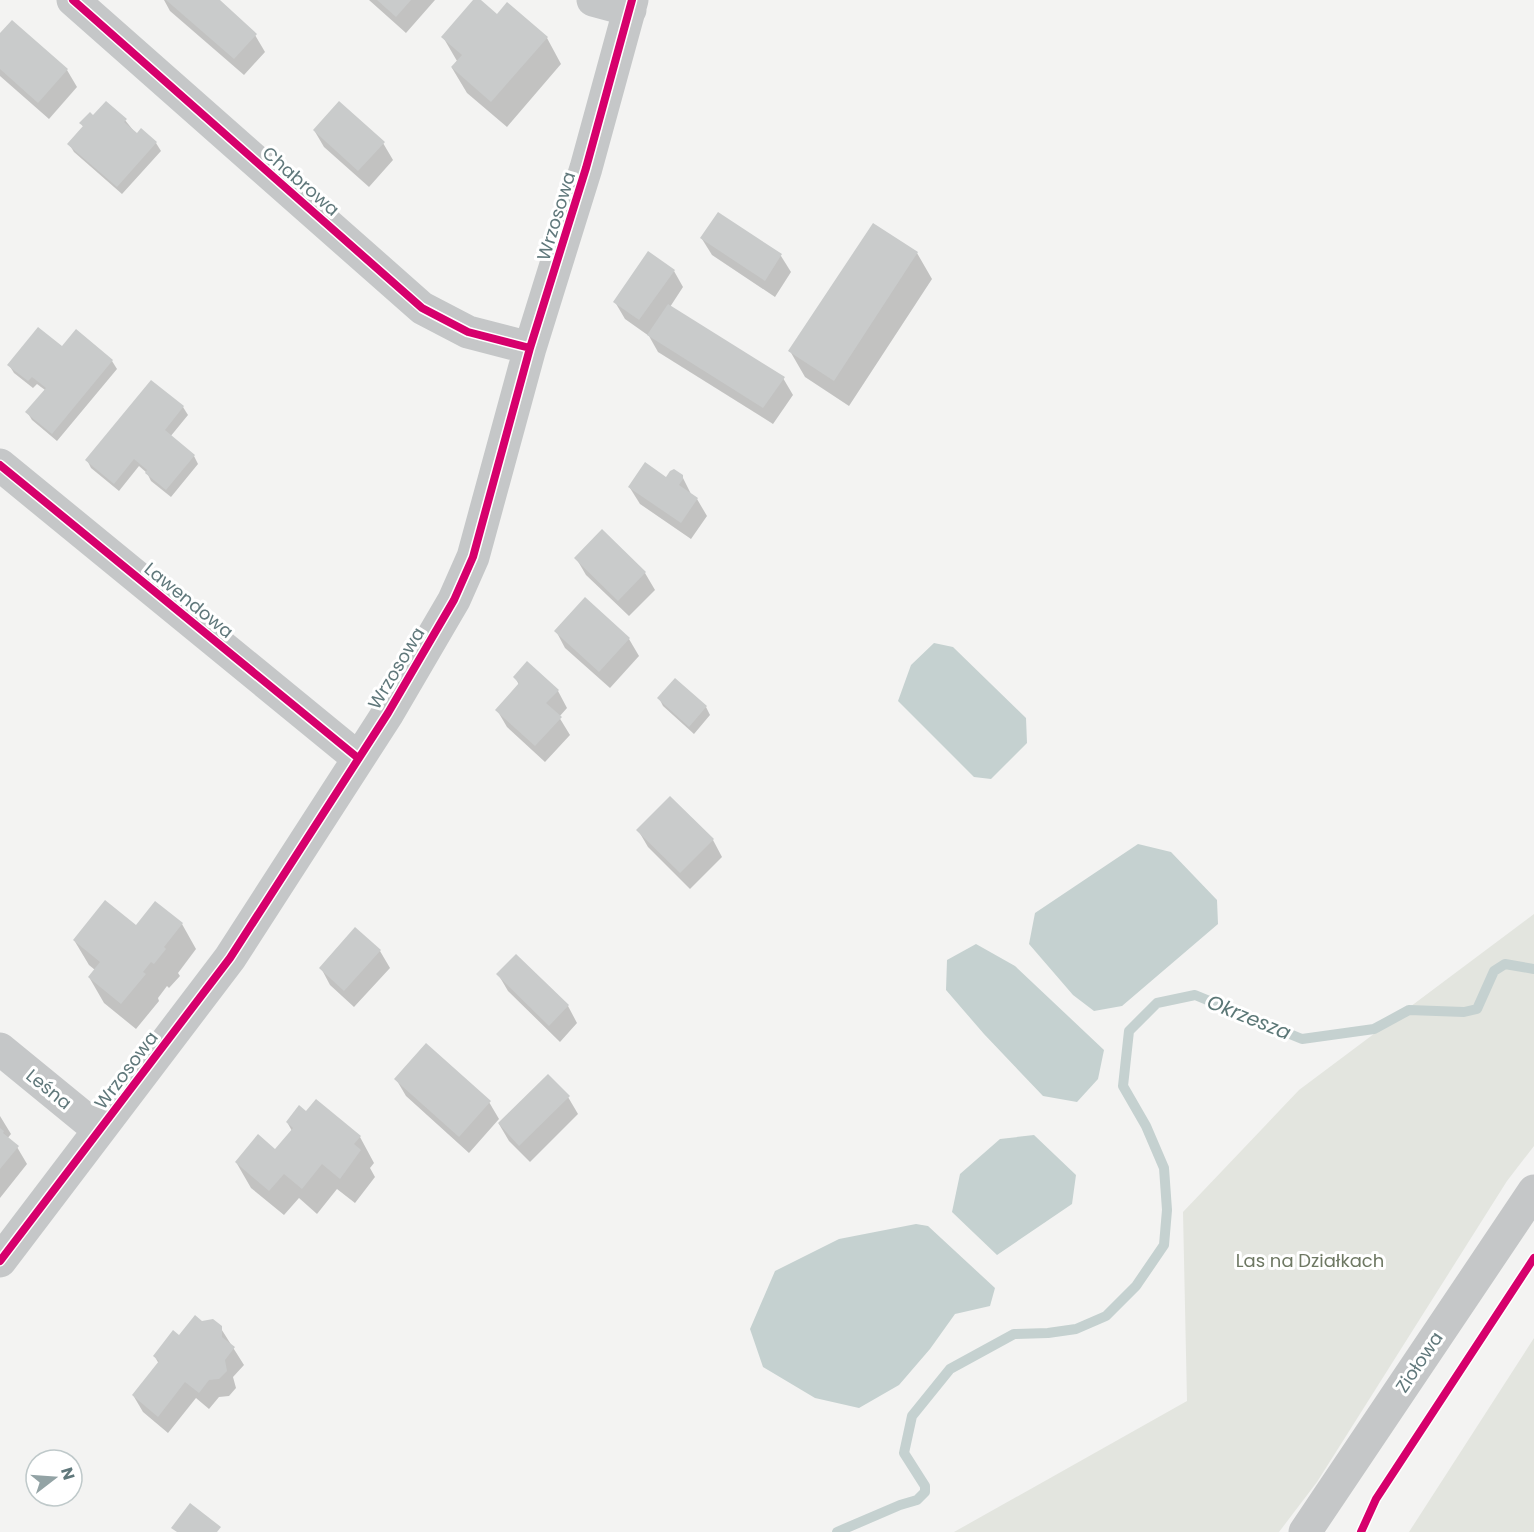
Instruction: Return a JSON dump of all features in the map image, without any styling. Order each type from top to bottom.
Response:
[{"type":"street","name":"Chabrowa","points":[[73,0],[422,308],[468,332],[531,348]]},
{"type":"street","points":[[593,0],[631,5]]},
{"type":"street","name":"Wrzosowa","points":[[0,1261],[230,957],[388,713],[454,600],[473,557],[631,5]]},
{"type":"street","name":"Lawendowa","points":[[0,465],[358,758]]},
{"type":"street","name":"Leśna","points":[[0,1049],[99,1130]]},
{"type":"street","name":"Ziołowa","points":[[1305,1532],[1534,1191]]},
{"type":"green space","name":"Las na Działkach","points":[[1534,914],[1534,1146],[1507,1181],[1317,1482],[1279,1532],[954,1532],[1187,1401],[1183,1212],[1299,1090]]},
{"type":"green space","points":[[1534,1338],[1534,1532],[1409,1532]]},
{"type":"shaded area","points":[[934,643],[953,647],[1026,718],[1027,743],[991,779],[974,777],[898,701],[911,665]]},
{"type":"shaded area","points":[[1138,844],[1171,852],[1217,900],[1218,924],[1122,1006],[1094,1011],[1073,995],[1029,944],[1035,913]]},
{"type":"shaded area","points":[[976,944],[1015,966],[1104,1050],[1098,1079],[1077,1102],[1043,1096],[946,990],[947,960]]},
{"type":"shaded area","points":[[1034,1135],[1076,1175],[1072,1204],[997,1255],[952,1212],[960,1174],[1000,1139]]},
{"type":"shaded area","points":[[916,1224],[928,1226],[995,1288],[990,1306],[955,1314],[930,1349],[899,1385],[859,1408],[815,1398],[763,1367],[750,1329],[775,1271],[839,1239]]},
{"type":"building","points":[[166,0],[220,0],[257,34],[234,59]]},
{"type":"building","points":[[377,0],[411,0],[396,17]]},
{"type":"building","points":[[473,0],[481,0],[497,14],[507,2],[548,37],[491,102],[451,67],[462,55],[441,37]]},
{"type":"building","points":[[12,20],[68,69],[38,103],[0,69],[0,33]]},
{"type":"building","points":[[106,101],[127,119],[124,122],[137,133],[141,128],[157,142],[117,187],[67,144],[83,126],[79,123],[90,112],[93,115]]},
{"type":"building","points":[[339,101],[385,142],[358,171],[313,130]]},
{"type":"building","points":[[718,212],[782,254],[765,281],[700,238]]},
{"type":"building","points":[[873,223],[918,252],[834,381],[788,351]]},
{"type":"building","points":[[648,251],[675,270],[639,320],[613,302]]},
{"type":"building","points":[[668,304],[785,377],[763,408],[647,335]]},
{"type":"building","points":[[38,327],[62,346],[76,329],[113,360],[52,434],[25,412],[46,388],[32,377],[28,381],[7,365]]},
{"type":"building","points":[[151,380],[184,406],[165,430],[195,455],[166,490],[145,473],[147,470],[134,459],[114,484],[85,460]]},
{"type":"building","points":[[645,462],[666,477],[674,469],[683,475],[679,485],[698,498],[681,523],[628,487]]},
{"type":"building","points":[[602,529],[646,572],[618,601],[574,558]]},
{"type":"building","points":[[585,597],[630,638],[599,672],[554,631]]},
{"type":"building","points":[[527,661],[559,690],[546,703],[562,717],[535,746],[495,710],[519,683],[513,677]]},
{"type":"building","points":[[675,678],[707,706],[689,727],[657,698]]},
{"type":"building","points":[[670,796],[714,839],[680,873],[636,830]]},
{"type":"building","points":[[105,900],[136,925],[155,901],[183,923],[164,947],[166,949],[154,964],[151,962],[143,972],[146,974],[121,1004],[88,977],[100,962],[73,940]]},
{"type":"building","points":[[355,927],[381,950],[344,991],[319,968]]},
{"type":"building","points":[[516,954],[569,1005],[549,1026],[496,974]]},
{"type":"building","points":[[426,1043],[491,1101],[459,1137],[394,1079]]},
{"type":"building","points":[[548,1074],[570,1096],[519,1146],[498,1123]]},
{"type":"building","points":[[316,1099],[361,1136],[354,1144],[361,1150],[340,1179],[322,1164],[302,1189],[284,1174],[269,1191],[235,1162],[258,1134],[275,1149],[293,1128],[286,1122],[299,1105],[306,1111]]},
{"type":"building","points":[[0,1128],[19,1146],[0,1169]]},
{"type":"building","points":[[195,1315],[202,1321],[213,1319],[222,1326],[222,1337],[235,1347],[225,1360],[227,1371],[219,1379],[209,1380],[199,1393],[185,1382],[158,1417],[132,1395],[159,1361],[153,1356],[173,1330],[179,1335]]},
{"type":"building","points":[[190,1503],[221,1527],[217,1532],[177,1532],[171,1528]]},
{"type":"waterway","name":"Okrzesza","points":[[837,1532],[917,1500],[925,1492],[925,1486],[904,1453],[912,1416],[950,1369],[1014,1334],[1076,1329],[1106,1316],[1136,1286],[1164,1245],[1167,1210],[1164,1168],[1146,1126],[1123,1086],[1129,1031],[1157,1003],[1195,995],[1302,1039],[1374,1029],[1409,1010],[1464,1012],[1477,1009],[1494,971],[1505,964],[1534,969]]},
{"type":"cycle path","points":[[73,0],[422,308],[468,332],[530,348]]},
{"type":"cycle path","points":[[0,1261],[230,958],[388,713],[454,600],[473,557],[530,348],[586,168],[632,0]]},
{"type":"cycle path","points":[[0,465],[358,758]]},
{"type":"cycle path","points":[[1361,1532],[1376,1499],[1534,1258]]}]
